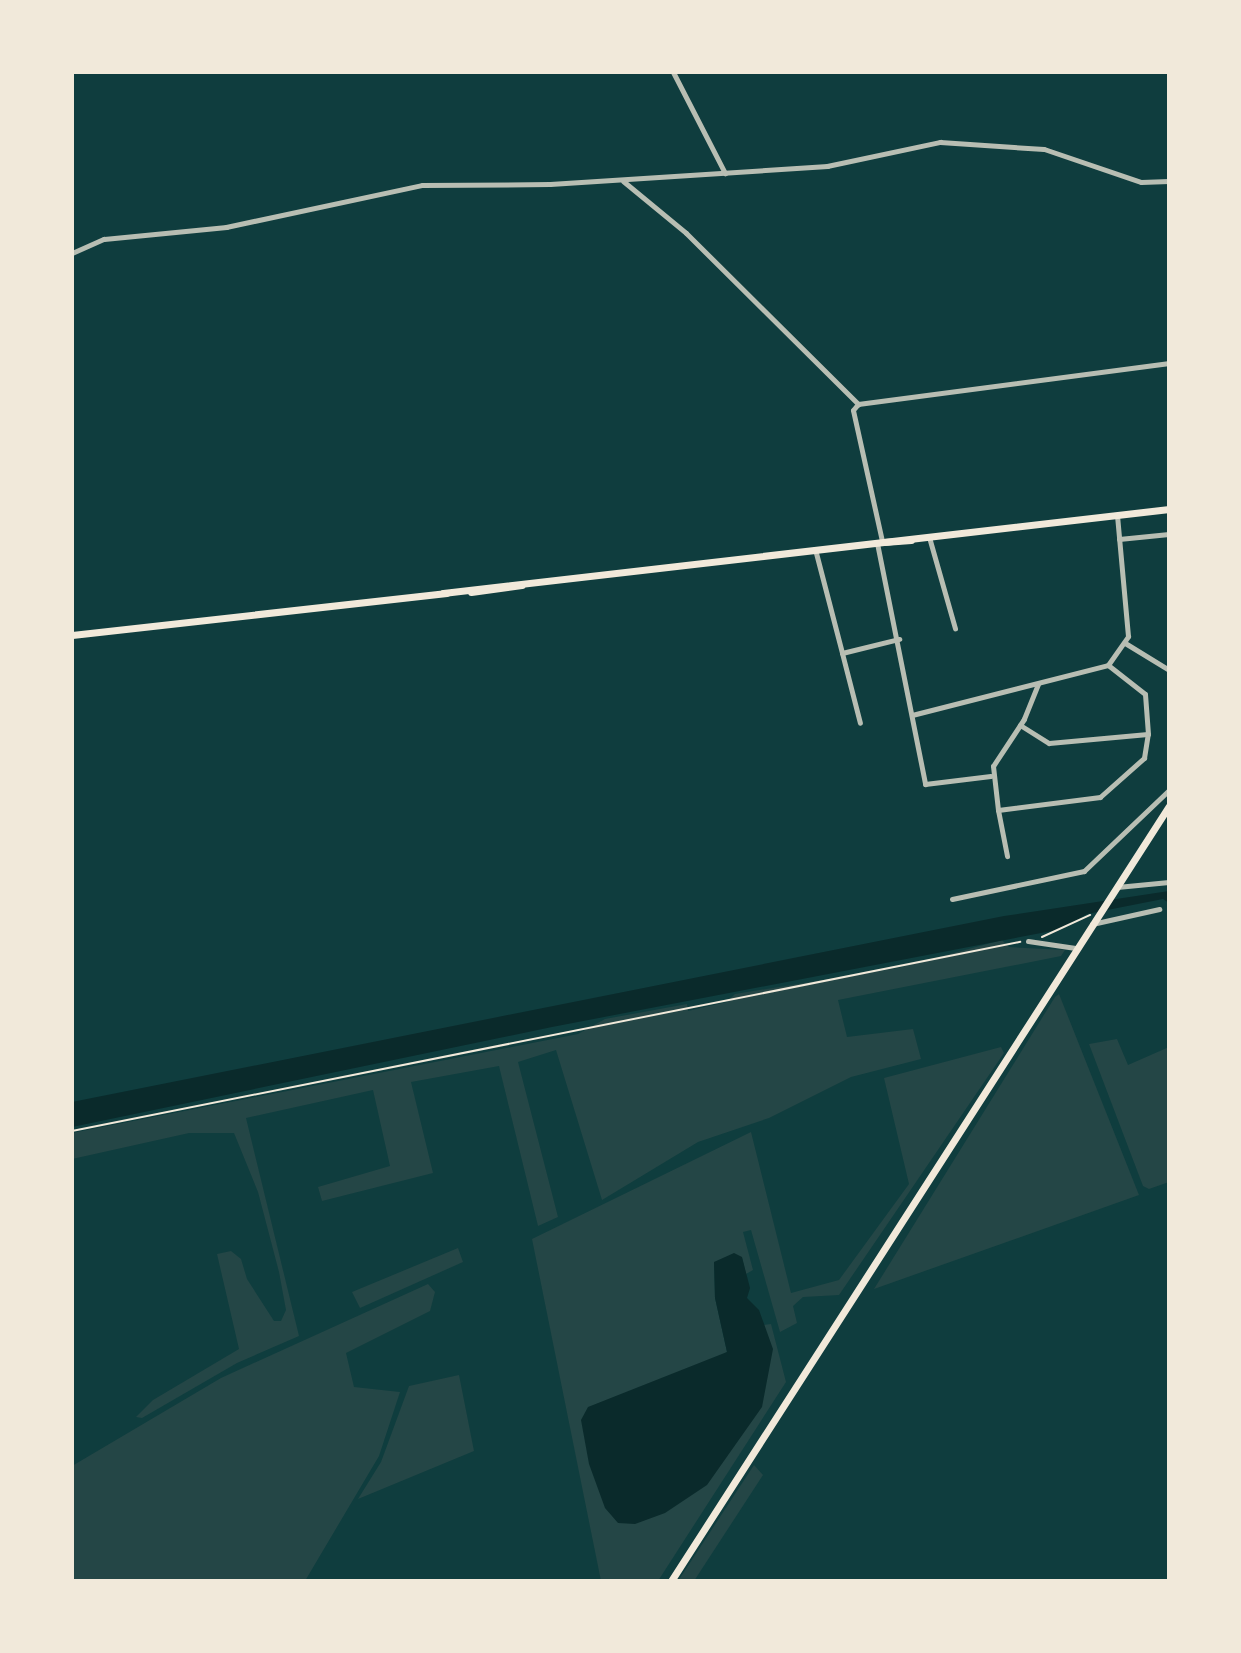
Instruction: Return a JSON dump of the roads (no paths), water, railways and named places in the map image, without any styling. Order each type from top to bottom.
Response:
[{"type":"main road","points":[[72,635],[1167,510]]},
{"type":"main road","points":[[671,1581],[1169,806]]},
{"type":"street","points":[[673,72],[725,173]]},
{"type":"street","points":[[72,253],[104,239],[226,227],[422,185],[622,181],[855,163],[940,142],[1044,149],[1141,182],[1169,181]]},
{"type":"street","points":[[622,181],[686,233],[855,407],[925,784],[991,776]]},
{"type":"street","points":[[855,407],[1169,363]]},
{"type":"street","points":[[912,715],[1108,665],[1125,643],[1117,515]]},
{"type":"street","points":[[1119,539],[1169,534]]},
{"type":"street","points":[[933,536],[955,628]]},
{"type":"street","points":[[815,548],[860,723]]},
{"type":"street","points":[[842,653],[899,639]]},
{"type":"street","points":[[1125,643],[1169,670]]},
{"type":"street","points":[[998,810],[1105,795],[1144,758],[1148,734],[1142,688],[1108,665]]},
{"type":"street","points":[[1007,856],[991,776],[997,757],[1020,725],[1038,684]]},
{"type":"street","points":[[1020,725],[1049,743],[1148,734]]},
{"type":"street","points":[[952,899],[1084,871],[1169,790]]},
{"type":"street","points":[[1116,887],[1169,882]]},
{"type":"street","points":[[1091,924],[1097,927],[1159,909]]},
{"type":"street","points":[[1028,941],[1075,948]]}]
